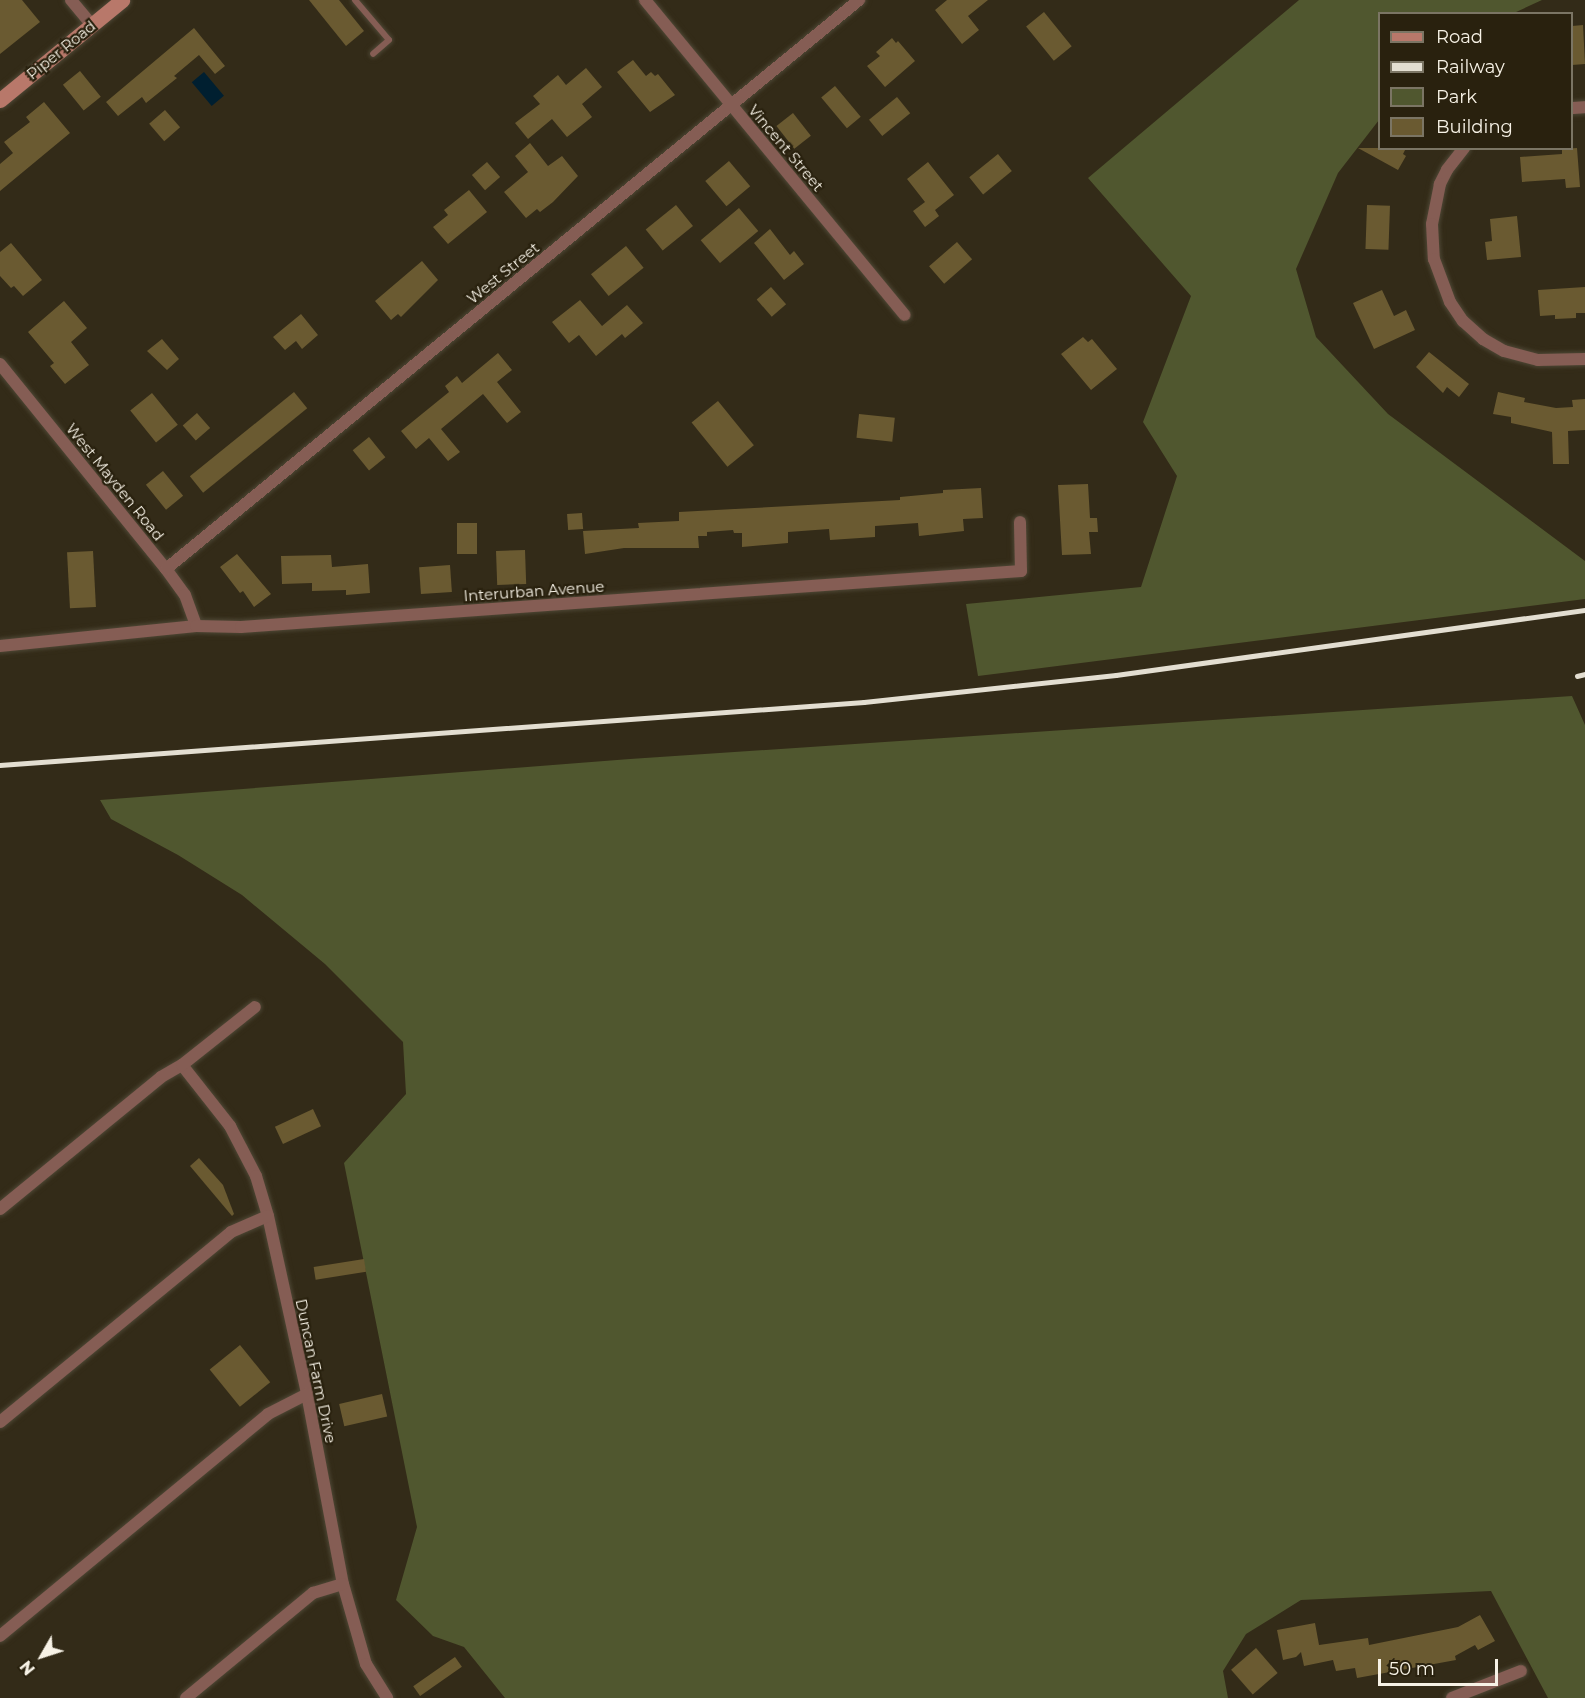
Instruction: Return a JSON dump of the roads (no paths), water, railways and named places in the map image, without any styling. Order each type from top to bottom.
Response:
[{"type":"street","points":[[71,0],[92,25]]},
{"type":"street","name":"Piper Road","points":[[0,100],[122,0]]},
{"type":"street","name":"Vincent Street","points":[[645,0],[905,315]]},
{"type":"street","name":"West Street","points":[[166,568],[859,0]]},
{"type":"street","points":[[1462,150],[1447,170],[1434,203],[1432,224],[1434,259],[1450,303],[1463,321],[1483,339],[1504,351],[1521,357],[1557,361],[1585,359]]},
{"type":"street","name":"West Mayden Road","points":[[0,364],[166,568],[185,595],[196,626]]},
{"type":"street","name":"Interurban Avenue","points":[[0,646],[196,626],[241,627],[1021,571],[1020,522]]},
{"type":"street","points":[[0,1209],[161,1077],[182,1065],[255,1007]]},
{"type":"street","name":"Duncan Farm Drive","points":[[182,1065],[241,1143],[256,1176],[268,1216],[307,1394],[344,1584],[366,1664],[387,1698]]},
{"type":"street","points":[[0,1422],[231,1232],[268,1216]]},
{"type":"street","points":[[0,1636],[268,1414],[307,1394]]},
{"type":"street","points":[[186,1698],[313,1593],[344,1584]]},
{"type":"street","points":[[1452,1698],[1521,1671]]},
{"type":"lane","points":[[355,0],[389,40],[373,54]]},
{"type":"water","points":[[204,72],[224,96],[212,106],[192,82]]},
{"type":"railway","points":[[0,765],[864,702],[1116,675],[1585,610]]},
{"type":"railway","points":[[1577,676],[1585,674]]}]
